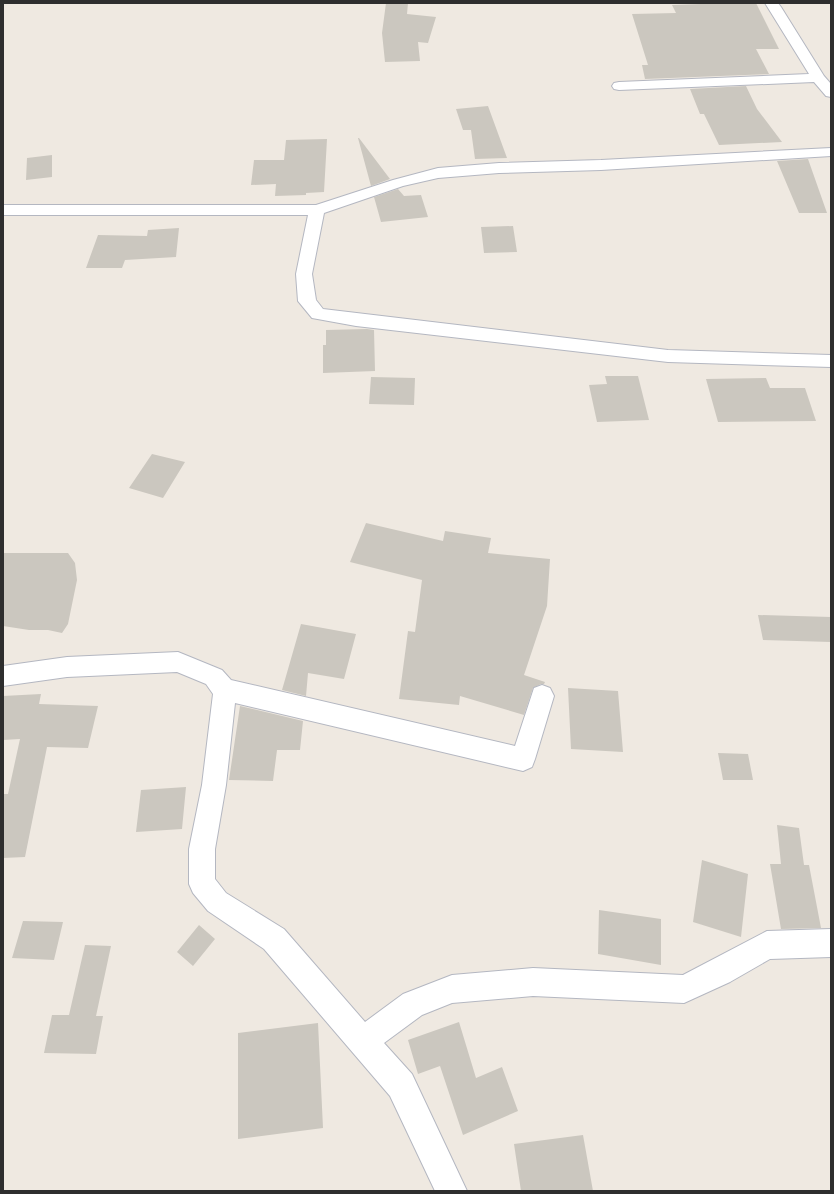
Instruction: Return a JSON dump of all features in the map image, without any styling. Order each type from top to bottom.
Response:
[{"type":"street","points":[[771,3],[777,10],[818,78],[831,93]]},
{"type":"street","points":[[619,86],[818,78]]},
{"type":"street","points":[[3,210],[317,210],[398,183],[438,173],[499,168],[831,152]]},
{"type":"street","points":[[317,210],[304,274],[307,301],[318,314],[419,328],[668,356],[831,361]]},
{"type":"street","points":[[3,676],[67,667],[178,662],[214,677],[226,692],[214,785],[202,849],[202,884],[217,902],[274,939],[401,1085],[451,1191]]},
{"type":"street","points":[[223,689],[523,758],[542,696]]},
{"type":"street","points":[[363,1041],[413,1004],[452,988],[533,982],[684,988],[720,972],[766,945],[831,943]]},
{"type":"building","points":[[386,3],[408,3],[407,14],[436,17],[428,43],[418,42],[420,61],[385,62],[382,33]]},
{"type":"building","points":[[756,3],[779,49],[756,49],[769,74],[645,79],[642,65],[648,65],[632,14],[676,13],[672,5]]},
{"type":"building","points":[[746,86],[757,109],[782,142],[719,145],[704,114],[700,114],[690,89]]},
{"type":"building","points":[[488,106],[507,158],[475,159],[471,130],[463,130],[456,109]]},
{"type":"building","points":[[359,138],[390,179],[371,186]]},
{"type":"building","points":[[327,139],[324,192],[306,193],[306,195],[275,196],[276,184],[251,185],[254,160],[284,160],[286,140]]},
{"type":"building","points":[[52,155],[52,177],[26,180],[27,158]]},
{"type":"building","points":[[808,159],[827,213],[799,213],[777,161]]},
{"type":"building","points":[[398,189],[404,196],[421,195],[428,217],[381,222],[374,197]]},
{"type":"building","points":[[513,226],[517,252],[484,253],[481,227]]},
{"type":"building","points":[[179,228],[176,257],[125,260],[122,268],[86,268],[98,235],[147,236],[148,230]]},
{"type":"building","points":[[326,330],[374,330],[375,371],[323,373],[323,345],[326,345]]},
{"type":"building","points":[[605,376],[638,376],[649,420],[597,422],[589,385],[607,384]]},
{"type":"building","points":[[371,377],[415,378],[414,405],[369,404]]},
{"type":"building","points":[[766,378],[770,388],[805,388],[816,421],[718,422],[706,379]]},
{"type":"building","points":[[152,454],[185,462],[163,498],[129,488]]},
{"type":"building","points":[[366,523],[443,541],[445,531],[491,538],[488,553],[550,559],[547,606],[524,675],[545,682],[544,684],[533,688],[524,715],[460,696],[459,705],[399,699],[408,631],[415,632],[422,580],[350,562]]},
{"type":"building","points":[[3,553],[68,553],[75,563],[77,580],[68,624],[62,633],[48,630],[29,630],[3,626]]},
{"type":"building","points":[[758,615],[831,617],[831,642],[763,640]]},
{"type":"building","points":[[301,624],[356,634],[344,679],[308,673],[306,696],[282,690]]},
{"type":"building","points":[[568,688],[618,691],[623,752],[571,749]]},
{"type":"building","points":[[41,694],[39,704],[98,706],[88,748],[47,747],[25,857],[3,858],[3,794],[8,794],[20,739],[3,740],[3,696]]},
{"type":"building","points":[[240,706],[303,721],[300,750],[277,750],[273,781],[229,780]]},
{"type":"building","points":[[718,753],[748,754],[753,780],[723,780]]},
{"type":"building","points":[[186,787],[182,829],[136,832],[141,790]]},
{"type":"building","points":[[777,825],[799,828],[804,865],[809,865],[821,928],[781,929],[770,864],[781,864]]},
{"type":"building","points":[[702,860],[748,874],[741,937],[693,922]]},
{"type":"building","points":[[599,910],[661,919],[661,965],[598,954]]},
{"type":"building","points":[[23,921],[63,922],[54,960],[12,958]]},
{"type":"building","points":[[199,925],[215,939],[193,966],[177,952]]},
{"type":"building","points":[[85,945],[111,946],[96,1016],[103,1016],[96,1054],[44,1053],[52,1015],[69,1015]]},
{"type":"building","points":[[459,1022],[476,1078],[502,1067],[518,1111],[463,1135],[440,1066],[418,1074],[408,1040]]},
{"type":"building","points":[[318,1023],[323,1128],[238,1139],[238,1033]]},
{"type":"building","points":[[583,1135],[593,1191],[521,1191],[514,1144]]}]
